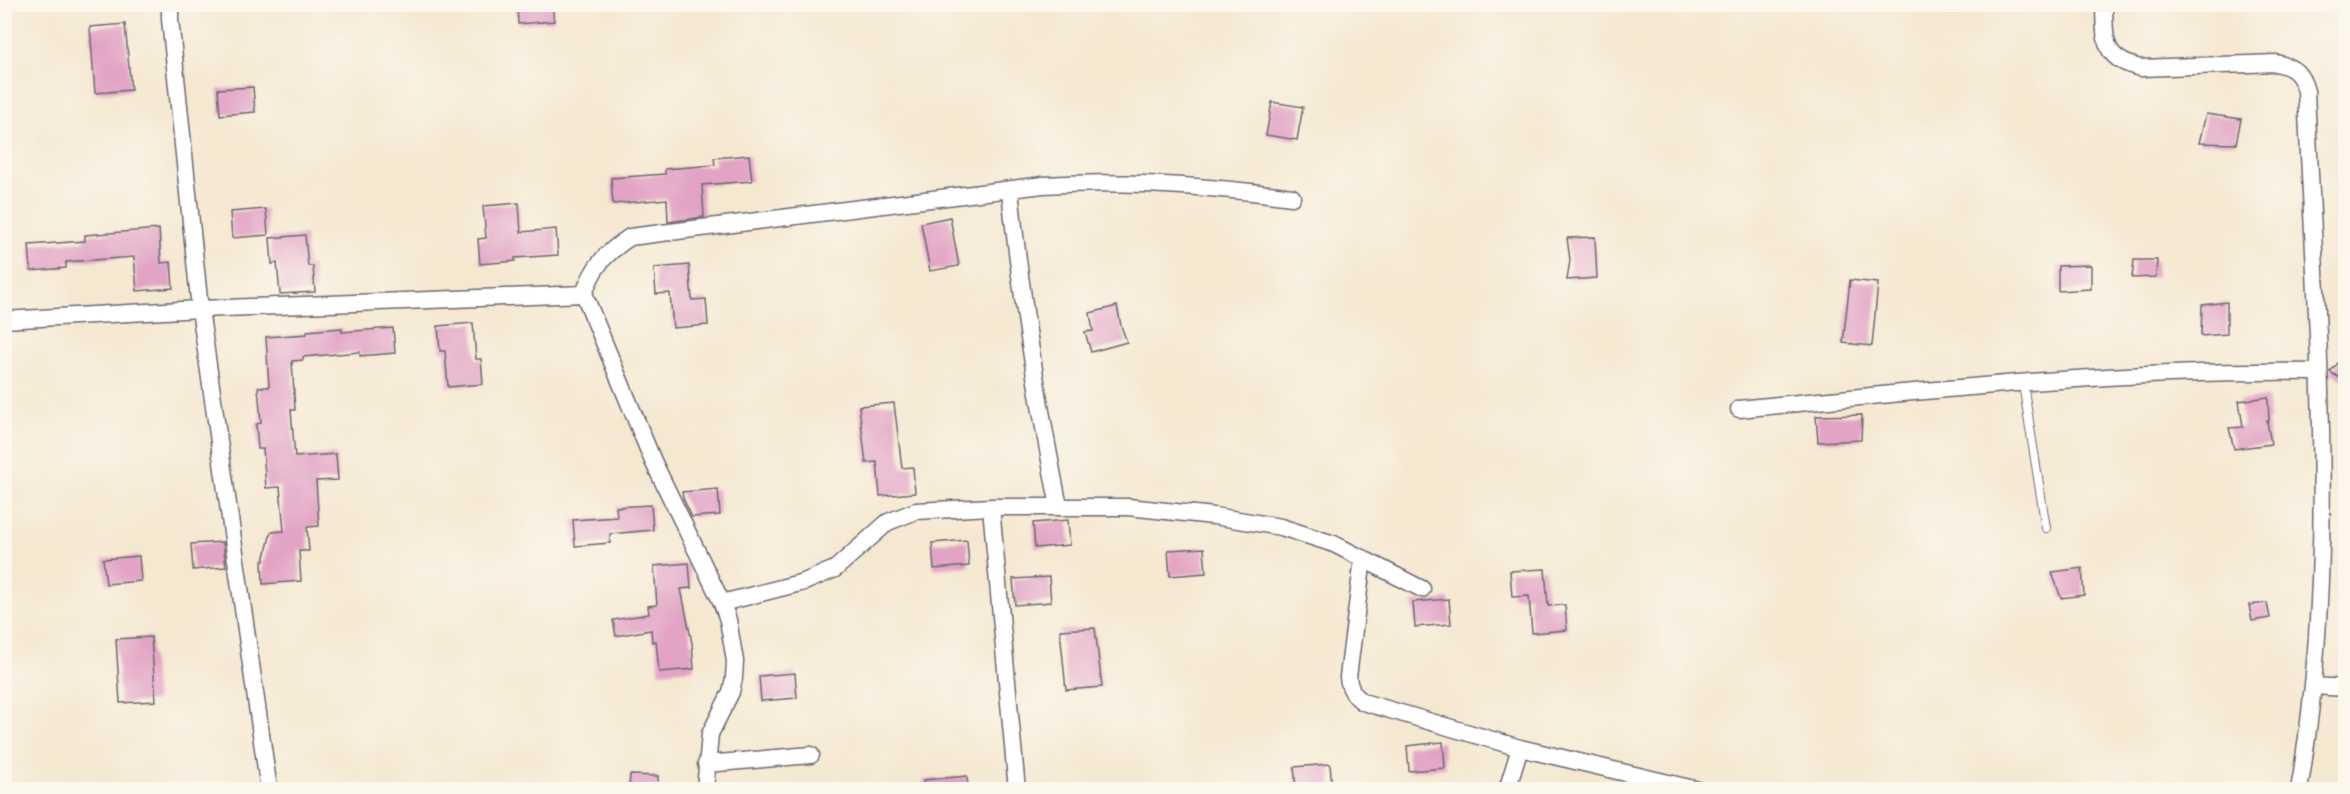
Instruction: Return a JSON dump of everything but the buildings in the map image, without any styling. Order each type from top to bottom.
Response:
[{"type":"street","points":[[170,4],[200,309],[269,789]]},
{"type":"street","points":[[2104,4],[2105,42],[2113,55],[2126,64],[2141,68],[2276,63],[2291,66],[2302,76],[2306,91],[2322,503],[2317,645],[2310,728],[2299,789]]},
{"type":"street","points":[[705,789],[710,734],[731,692],[734,678],[733,641],[722,603],[653,461],[584,294],[593,272],[608,252],[630,237],[1010,191],[1042,185],[1090,182],[1182,186],[1241,190],[1292,198]]},
{"type":"street","points":[[1010,191],[1021,294],[1037,396],[1059,507]]},
{"type":"street","points":[[4,320],[200,309],[584,294]]},
{"type":"street","points":[[1738,410],[2024,384],[2143,376],[2318,372]]},
{"type":"street","points":[[722,603],[804,582],[835,569],[888,522],[916,511],[991,507],[1128,507],[1214,516],[1281,527],[1334,544],[1422,589]]},
{"type":"street","points":[[991,507],[1017,789]]},
{"type":"street","points":[[1363,558],[1348,667],[1349,687],[1363,702],[1520,748],[1698,789]]},
{"type":"street","points":[[2313,686],[2346,688]]},
{"type":"street","points":[[1507,789],[1520,748]]},
{"type":"street","points":[[706,764],[811,755]]},
{"type":"lane","points":[[2024,384],[2046,528]]}]
